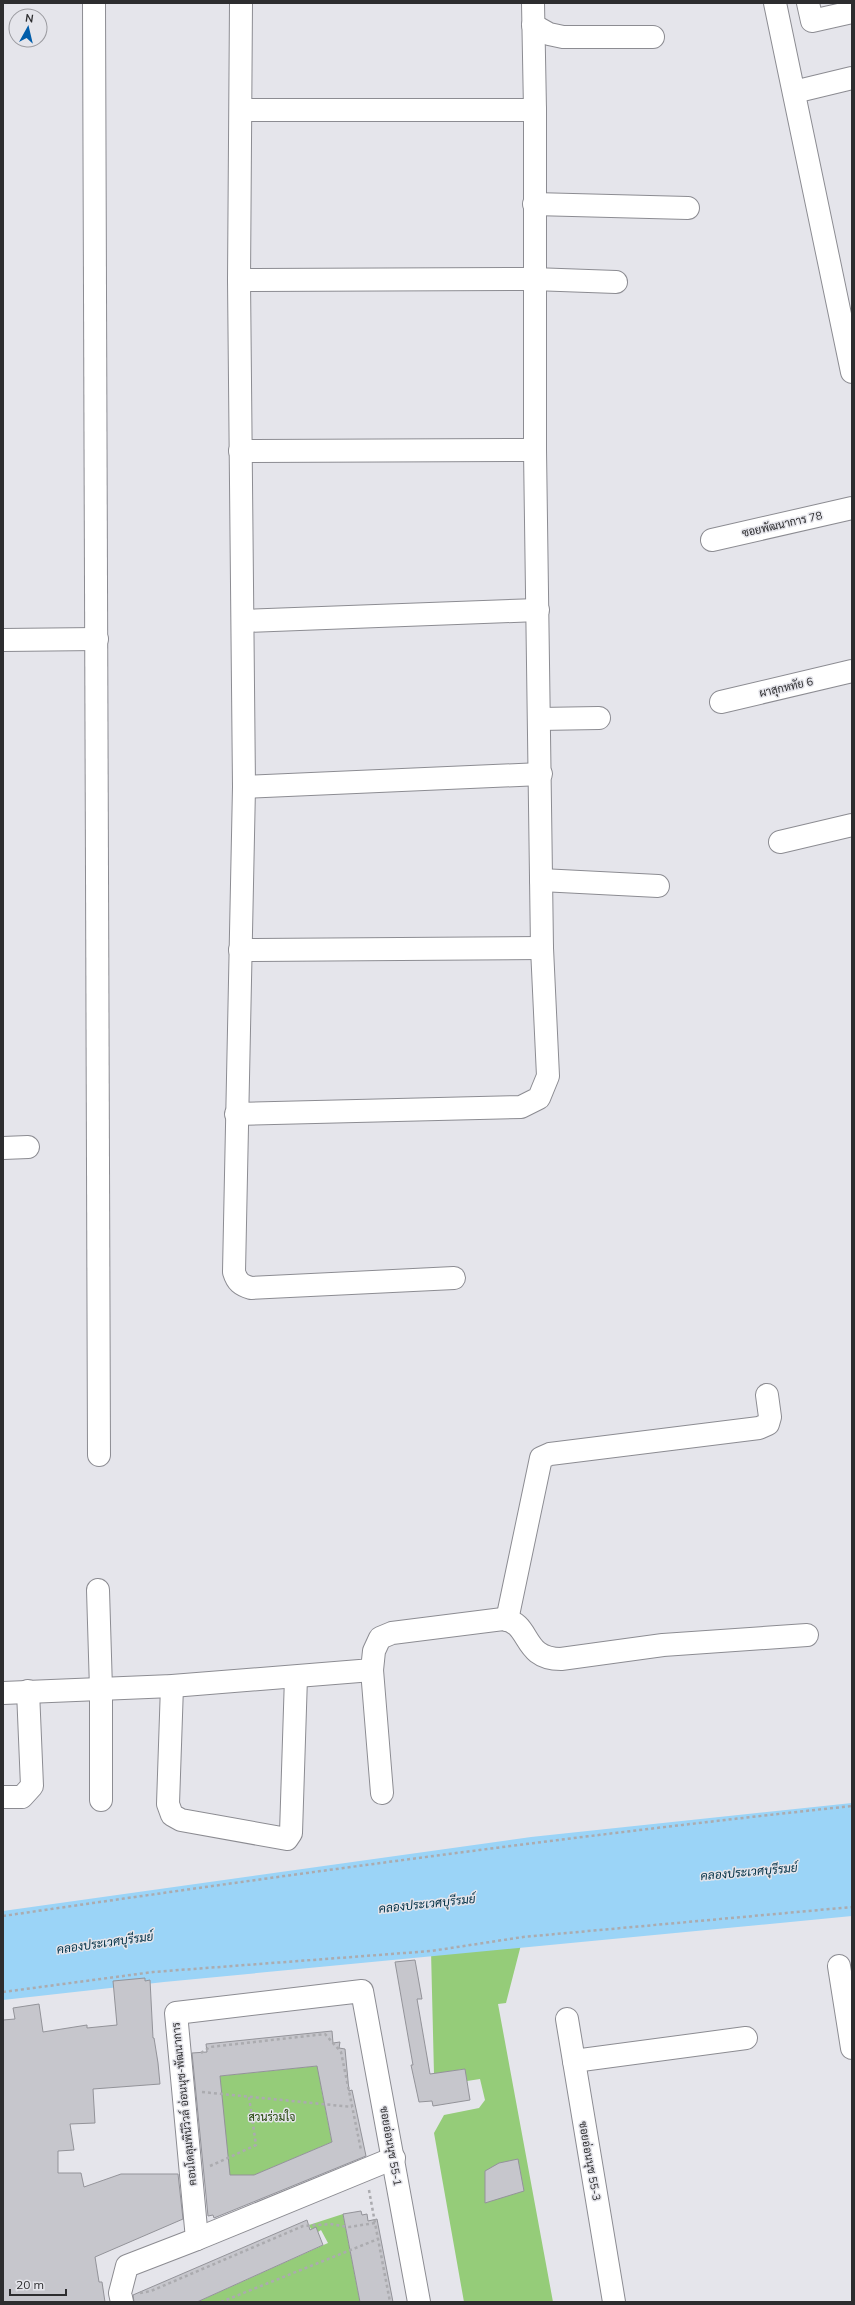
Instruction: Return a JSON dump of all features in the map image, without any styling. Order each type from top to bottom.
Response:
[{"type":"street","points":[[94,3],[99,1455]]},
{"type":"street","points":[[241,3],[239,280],[240,451],[244,621],[244,787],[236,1114],[234,1272],[236,1280],[242,1285],[251,1288],[454,1278]]},
{"type":"street","points":[[236,1114],[521,1107],[539,1098],[548,1076],[542,948],[541,880],[541,774],[533,279],[535,110],[533,3]]},
{"type":"street","points":[[775,3],[794,92],[843,293],[852,372]]},
{"type":"street","points":[[808,3],[812,21],[852,12]]},
{"type":"street","points":[[533,25],[549,34],[563,37],[653,37]]},
{"type":"street","points":[[794,92],[852,78]]},
{"type":"street","points":[[241,110],[535,110]]},
{"type":"street","points":[[534,204],[688,208]]},
{"type":"street","points":[[239,280],[533,279],[616,282]]},
{"type":"street","points":[[240,451],[535,450]]},
{"type":"street","name":"ซอยพัฒนาการ 78","points":[[712,540],[852,508]]},
{"type":"street","points":[[244,621],[538,610]]},
{"type":"street","points":[[3,640],[97,639]]},
{"type":"street","name":"ผาสุกหทัย 6","points":[[721,702],[852,671]]},
{"type":"street","points":[[539,719],[599,718]]},
{"type":"street","points":[[244,787],[541,774]]},
{"type":"street","points":[[780,842],[852,824]]},
{"type":"street","points":[[541,880],[658,886]]},
{"type":"street","points":[[240,950],[542,948]]},
{"type":"street","points":[[3,1148],[28,1147]]},
{"type":"street","points":[[507,1620],[541,1458],[550,1454],[759,1428],[768,1424],[770,1417],[767,1395]]},
{"type":"street","points":[[98,1590],[101,1689],[101,1800]]},
{"type":"street","points":[[382,1793],[372,1670],[374,1651],[380,1638],[392,1633],[507,1620],[514,1622],[533,1649],[549,1659],[663,1645],[808,1635]]},
{"type":"street","points":[[3,1693],[172,1686],[372,1670]]},
{"type":"street","points":[[172,1686],[168,1804],[172,1815],[181,1820],[287,1839],[291,1833],[296,1677]]},
{"type":"street","points":[[3,1798],[22,1797],[32,1786],[28,1691]]},
{"type":"street","points":[[839,1966],[852,2048]]},
{"type":"street","name":"ซอยอ่อนนุช 55-1","points":[[362,1991],[394,2158],[419,2302]]},
{"type":"street","name":"คอนโดลุมพินีวิวล์ อ่อนนุช-พัฒนาการ","points":[[197,2238],[176,2013],[362,1991]]},
{"type":"street","name":"ซอยอ่อนนุช 55-3","points":[[567,2019],[614,2302]]},
{"type":"street","points":[[574,2060],[746,2038]]},
{"type":"street","points":[[128,2298],[120,2293],[126,2266],[394,2158]]},
{"type":"path","points":[[3,1916],[330,1869],[852,1806]]},
{"type":"path","points":[[3,1992],[153,1972],[431,1951],[523,1937],[852,1907]]},
{"type":"path","points":[[198,2054],[210,2047],[325,2034],[341,2052],[390,2302]]},
{"type":"path","points":[[196,2091],[352,2107]]},
{"type":"path","points":[[209,2166],[256,2145],[249,2097]]},
{"type":"path","points":[[128,2298],[151,2291],[303,2226],[330,2224],[349,2227],[375,2223]]},
{"type":"path","points":[[221,2302],[378,2239]]},
{"type":"green space","points":[[523,1937],[506,2003],[498,2004],[553,2302],[464,2302],[434,2133],[444,2115],[479,2108],[485,2100],[480,2079],[467,2081],[464,2069],[434,2074],[431,1951]]},
{"type":"green space","name":"สวนร่วมใจ","points":[[346,2063],[321,2087],[332,2142],[212,2193],[220,2076]]},
{"type":"green space","points":[[343,2214],[360,2302],[197,2302],[328,2243],[321,2230],[318,2232],[316,2228],[311,2229],[309,2225]]},
{"type":"water","name":"คลองประเวศบุรีรมย์","points":[[852,1803],[852,1916],[164,1982],[3,2000],[3,1911],[531,1837]]},
{"type":"building","points":[[415,1960],[422,1999],[417,1999],[430,2074],[465,2069],[470,2100],[433,2106],[432,2101],[419,2102],[411,2065],[413,2065],[395,1962]]},
{"type":"building","points":[[145,1978],[145,1981],[150,1980],[153,2038],[160,2084],[93,2089],[95,2123],[70,2124],[74,2150],[58,2151],[58,2173],[81,2173],[84,2187],[121,2174],[178,2174],[183,2219],[95,2257],[99,2282],[102,2282],[105,2302],[3,2302],[3,2020],[15,2019],[13,2008],[39,2004],[43,2032],[87,2025],[87,2028],[117,2025],[113,1981]]},
{"type":"building","points":[[332,2031],[333,2043],[340,2042],[339,2048],[345,2049],[349,2091],[352,2090],[366,2156],[214,2218],[213,2215],[208,2216],[192,2053],[207,2052],[206,2044]],"holes":[[[317,2066],[332,2142],[254,2175],[230,2175],[220,2076]]]},
{"type":"building","points":[[518,2159],[524,2191],[485,2203],[485,2171],[499,2163]]},
{"type":"building","points":[[361,2211],[362,2215],[367,2214],[368,2221],[377,2219],[393,2302],[360,2302],[343,2214]]},
{"type":"building","points":[[307,2220],[310,2230],[316,2227],[323,2245],[197,2302],[134,2302],[133,2295]]}]
